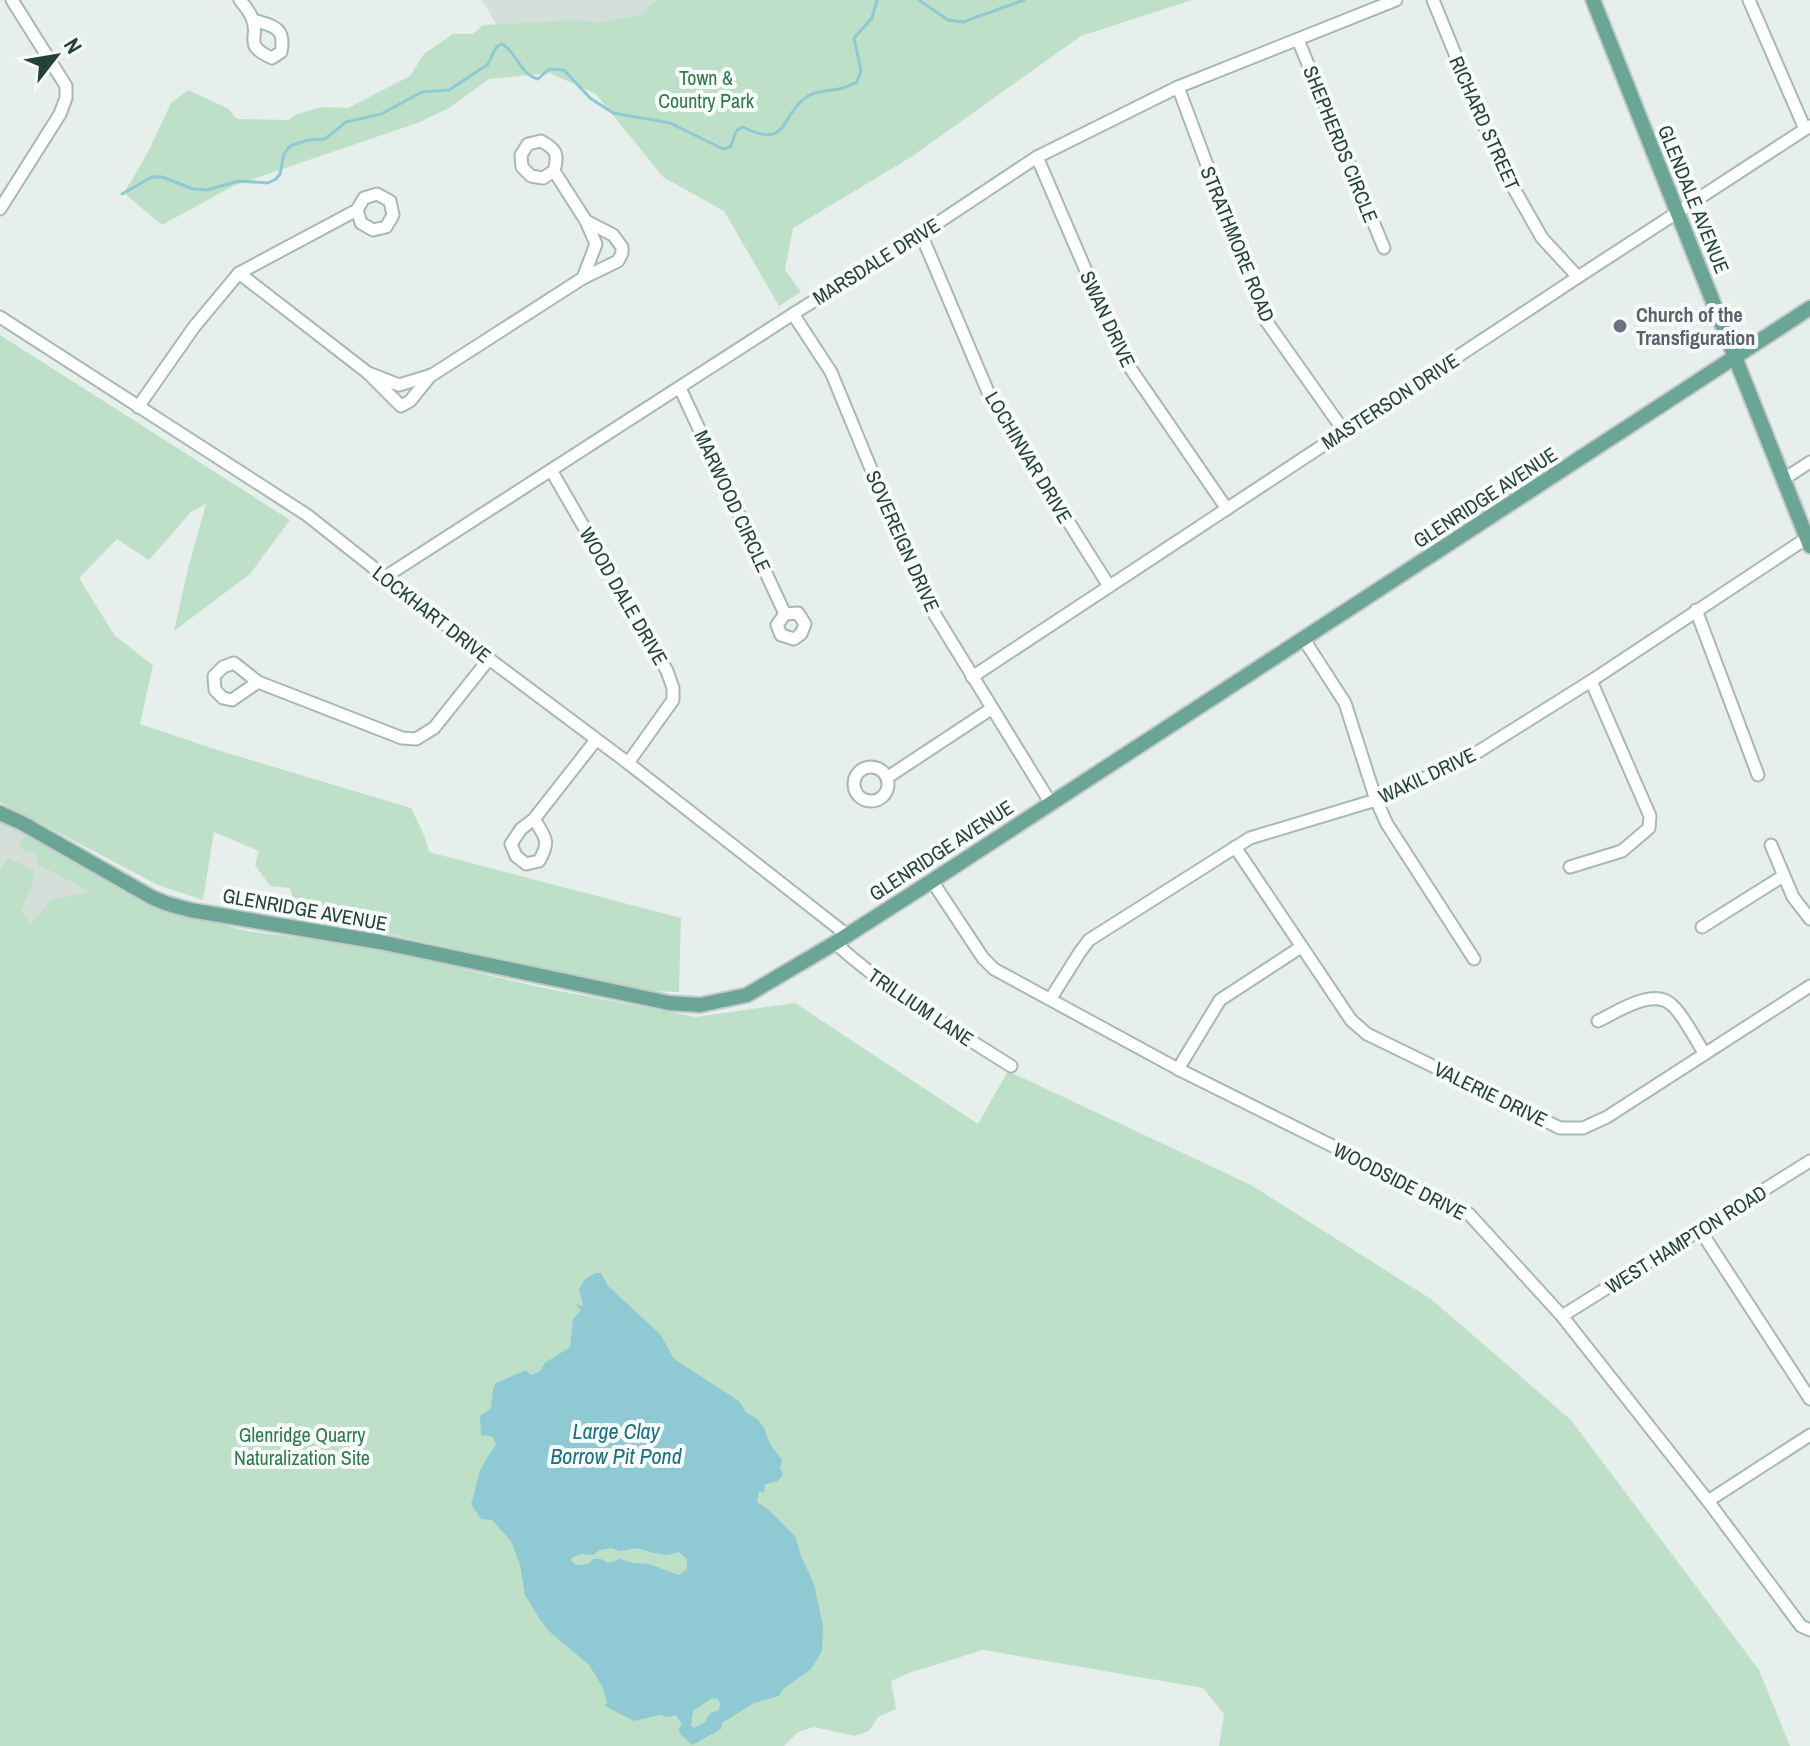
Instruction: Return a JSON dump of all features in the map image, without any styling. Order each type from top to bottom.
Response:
[{"type":"main road","name":"GLENDALE AVENUE","points":[[1593,0],[1808,542]]},
{"type":"main road","name":"GLENRIDGE AVENUE","points":[[0,813],[153,898],[190,910],[380,942],[669,1003],[700,1005],[747,995],[932,881],[1810,308]]},
{"type":"street","points":[[0,6],[11,0],[66,86],[66,98],[60,114],[0,209]]},
{"type":"street","points":[[240,0],[253,20]]},
{"type":"street","name":"MARSDALE DRIVE","points":[[385,577],[1037,157],[1178,87],[1396,0]]},
{"type":"street","name":"RICHARD STREET","points":[[1433,0],[1500,164],[1542,238],[1578,277]]},
{"type":"street","points":[[1749,0],[1808,128]]},
{"type":"street","name":"SHEPHERDS CIRCLE","points":[[1298,40],[1384,248]]},
{"type":"street","name":"STRATHMORE ROAD","points":[[1178,87],[1264,318],[1344,431]]},
{"type":"street","name":"MASTERSON DRIVE","points":[[972,677],[1808,128]]},
{"type":"street","name":"SWAN DRIVE","points":[[1037,157],[1124,359],[1227,509]]},
{"type":"street","points":[[554,171],[586,221],[596,244],[583,278]]},
{"type":"street","points":[[138,407],[194,327],[239,273],[357,210]]},
{"type":"street","points":[[368,373],[399,385],[432,375],[583,278],[618,261],[622,247],[613,235],[586,221]]},
{"type":"street","name":"LOCHINVAR DRIVE","points":[[921,234],[991,399],[1109,586]]},
{"type":"street","points":[[239,273],[368,373],[401,406],[410,401],[432,375]]},
{"type":"street","name":"SOVEREIGN DRIVE","points":[[793,314],[831,372],[924,597],[1050,802]]},
{"type":"street","name":"LOCKHART DRIVE","points":[[0,317],[307,515],[489,659],[628,763],[841,939]]},
{"type":"street","name":"MARWOOD CIRCLE","points":[[680,388],[785,614]]},
{"type":"street","points":[[1784,479],[1810,462]]},
{"type":"street","name":"WOOD DALE DRIVE","points":[[551,470],[667,671],[673,688],[673,700],[628,763]]},
{"type":"street","name":"WAKIL DRIVE","points":[[1051,998],[1089,940],[1235,847],[1250,838],[1376,800],[1465,760],[1696,610],[1808,542]]},
{"type":"street","points":[[1696,610],[1758,775]]},
{"type":"street","points":[[1303,638],[1345,703],[1376,800],[1387,824],[1474,959]]},
{"type":"street","points":[[258,682],[402,738],[416,739],[434,728],[489,659]]},
{"type":"street","points":[[1570,867],[1622,851],[1649,828],[1650,816],[1591,681]]},
{"type":"street","points":[[888,777],[991,709]]},
{"type":"street","points":[[534,819],[596,740]]},
{"type":"street","points":[[1771,845],[1783,876],[1808,912]]},
{"type":"street","name":"VALERIE DRIVE","points":[[1235,847],[1351,1020],[1367,1034],[1560,1128],[1583,1128],[1607,1117],[1810,986]]},
{"type":"street","points":[[1702,927],[1783,876]]},
{"type":"street","name":"WOODSIDE DRIVE","points":[[932,881],[983,958],[994,969],[1178,1069],[1469,1214],[1562,1316],[1708,1501],[1801,1626],[1810,1630]]},
{"type":"street","name":"TRILLIUM LANE","points":[[841,939],[858,964],[925,1012],[1011,1066]]},
{"type":"street","points":[[1178,1069],[1220,1000],[1301,947]]},
{"type":"street","points":[[1598,1021],[1638,1002],[1658,997],[1672,1004],[1705,1054]]},
{"type":"street","name":"WEST HAMPTON ROAD","points":[[1562,1316],[1810,1161]]},
{"type":"street","points":[[1700,1230],[1810,1399]]},
{"type":"street","points":[[1708,1501],[1810,1435]]},
{"type":"shaded area","points":[[482,0],[658,0],[649,5],[643,15],[623,27],[496,24]]},
{"type":"shaded area","points":[[0,821],[150,909],[0,1058]]},
{"type":"green space","name":"Town & Country Park","points":[[658,0],[1192,0],[1081,36],[911,157],[793,228],[785,270],[801,292],[779,306],[724,211],[663,177],[596,94],[550,73],[489,79],[449,108],[420,122],[233,186],[162,225],[124,193],[171,103],[188,90],[229,109],[237,119],[289,120],[321,107],[348,108],[410,76],[424,54],[453,34],[473,34],[483,25],[579,20],[598,23],[643,14],[649,5]]},
{"type":"green space","points":[[0,335],[290,520],[250,574],[174,631],[206,504],[191,512],[149,560],[117,539],[79,578],[115,636],[153,665],[140,724],[411,808],[429,852],[681,918],[679,992],[648,991],[298,914],[290,888],[270,886],[255,865],[259,851],[214,832],[203,900],[158,885],[0,802]]},
{"type":"green space","name":"Glenridge Quarry Naturalization Site","points":[[31,835],[151,906],[247,931],[364,946],[539,987],[695,1017],[795,1003],[978,1124],[1008,1071],[1251,1185],[1431,1299],[1571,1420],[1759,1670],[1790,1746],[1219,1746],[1224,1714],[1203,1688],[983,1650],[891,1681],[896,1709],[878,1717],[869,1731],[855,1736],[814,1727],[798,1732],[784,1746],[0,1746],[0,872],[8,858],[34,870],[31,888],[21,911],[31,924],[51,900],[91,892],[39,865],[35,852],[26,852],[19,847],[21,839]]},
{"type":"water","name":"Large Clay Borrow Pit Pond","points":[[601,1273],[608,1286],[661,1335],[674,1359],[739,1401],[764,1428],[770,1444],[782,1460],[780,1468],[783,1474],[778,1481],[765,1484],[764,1493],[759,1492],[757,1502],[795,1536],[814,1584],[823,1626],[822,1651],[811,1669],[782,1690],[779,1696],[754,1703],[722,1723],[721,1729],[692,1745],[680,1734],[682,1724],[676,1715],[659,1715],[634,1721],[605,1706],[607,1702],[603,1688],[589,1665],[550,1632],[525,1595],[520,1565],[511,1541],[492,1520],[481,1519],[471,1504],[480,1472],[496,1444],[493,1437],[481,1435],[480,1416],[491,1408],[496,1383],[526,1370],[531,1375],[539,1372],[545,1363],[570,1347],[573,1319],[581,1310],[575,1304],[583,1305],[579,1289],[586,1278]],"holes":[[[611,1548],[620,1551],[638,1548],[667,1555],[679,1552],[687,1559],[687,1569],[679,1575],[649,1564],[620,1559],[608,1563],[594,1559],[588,1564],[576,1565],[571,1560],[581,1554],[593,1555]],[[712,1698],[718,1699],[719,1710],[710,1713],[705,1722],[694,1728],[691,1725],[693,1711]]]},
{"type":"waterway","points":[[122,194],[152,177],[207,190],[239,181],[268,183],[280,174],[284,154],[290,146],[325,139],[346,122],[381,114],[422,92],[449,90],[487,65],[502,44],[527,73],[538,79],[549,69],[564,70],[590,98],[613,113],[670,123],[723,149],[730,147],[740,128],[769,135],[782,127],[808,96],[857,82],[861,71],[854,38],[872,18],[877,0]]},
{"type":"waterway","points":[[919,0],[948,20],[963,22],[1024,0]]},
{"type":"place","name":"Church of the Transfiguration","points":[[1620,326]]}]
